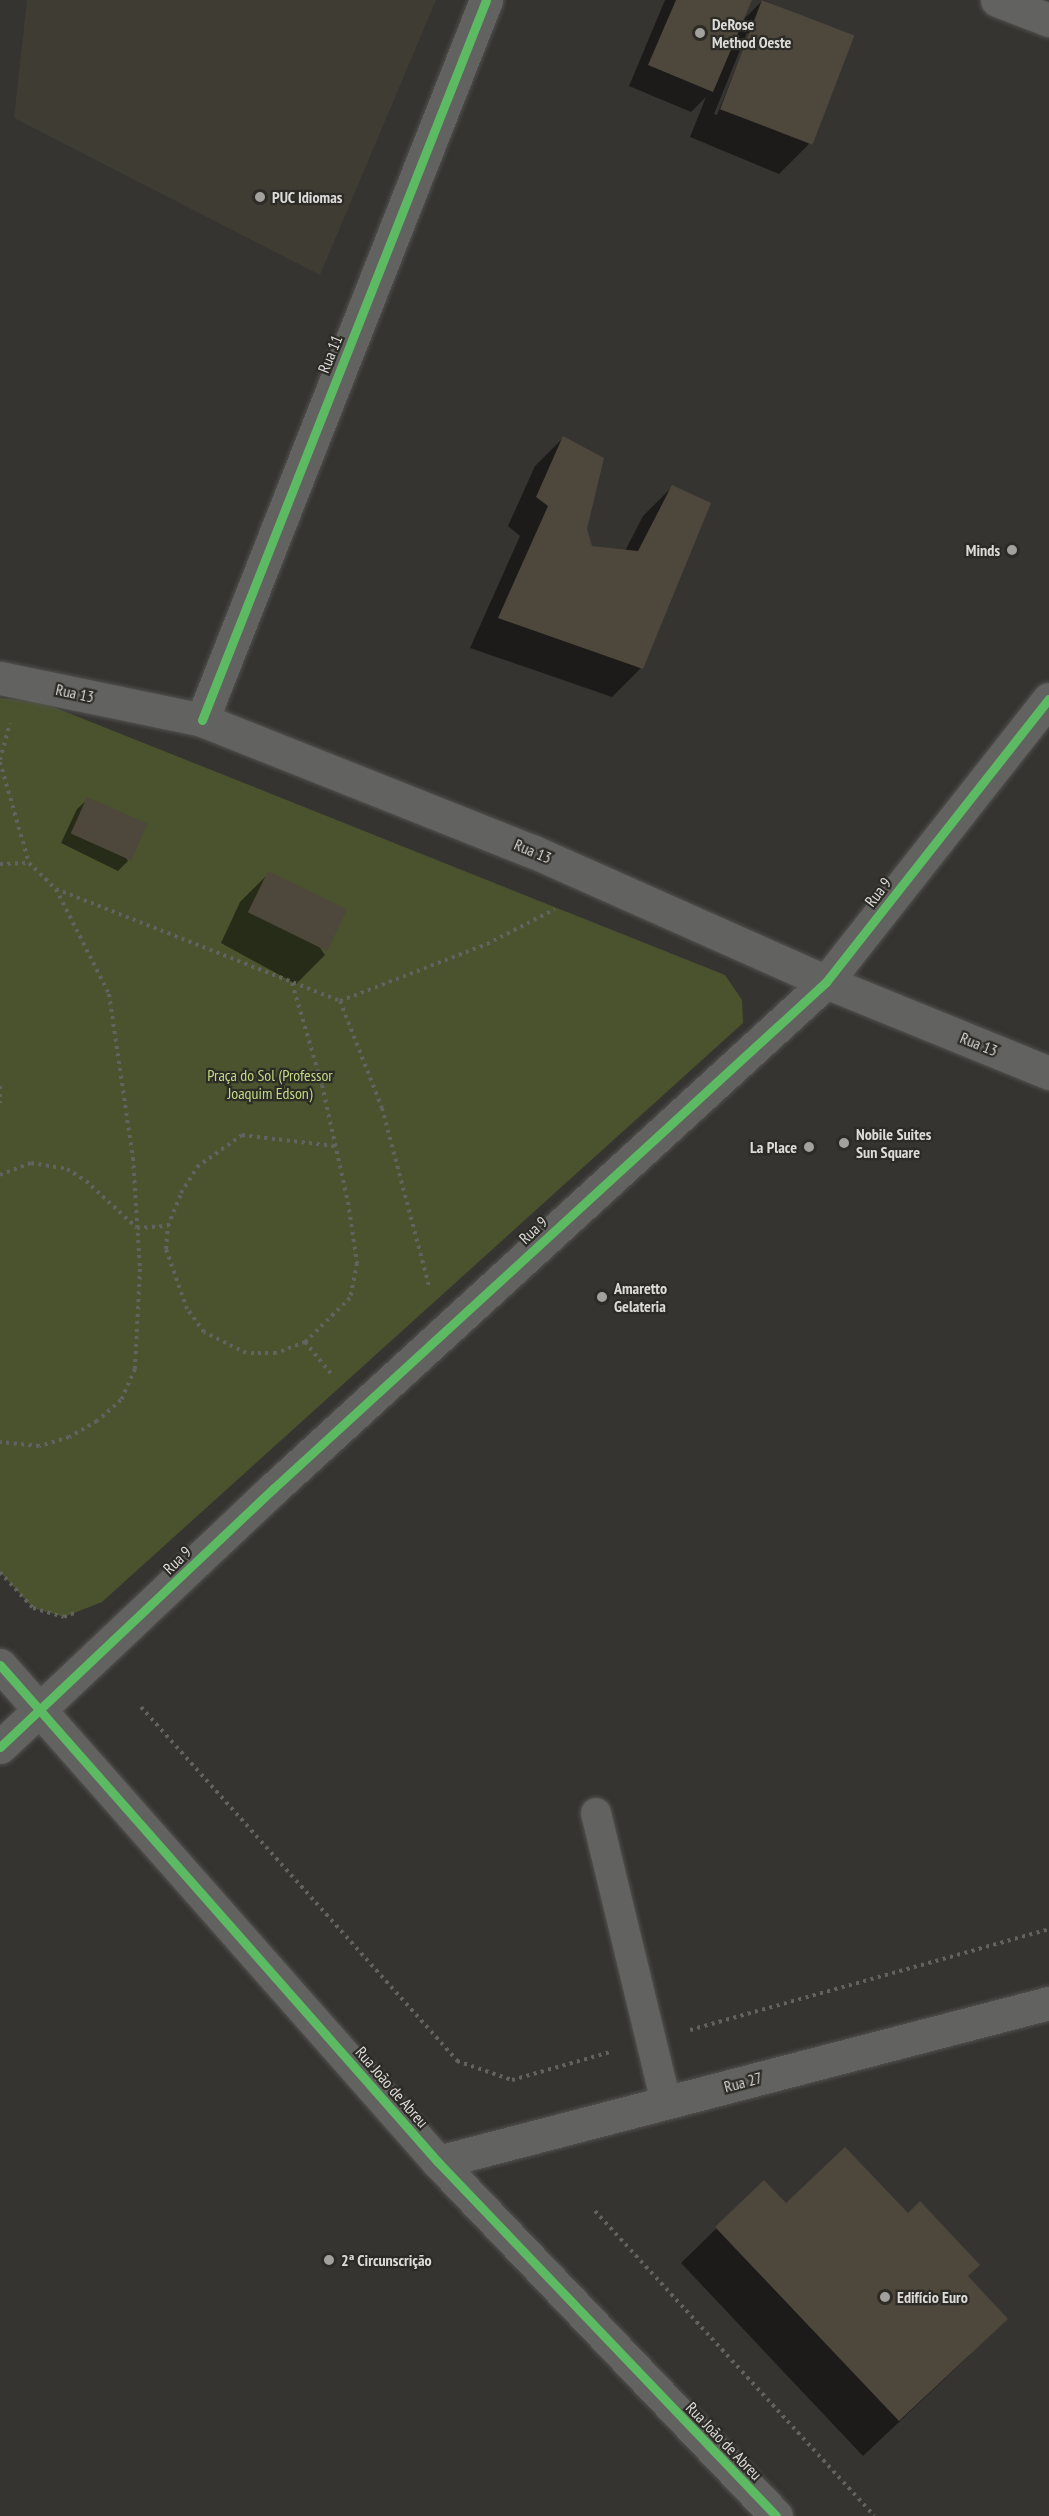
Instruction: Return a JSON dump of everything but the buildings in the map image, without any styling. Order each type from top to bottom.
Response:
[{"type":"street","name":"Rua 11","points":[[202,720],[486,0]]},
{"type":"street","points":[[997,0],[1049,20]]},
{"type":"street","name":"Rua 13","points":[[0,678],[202,720],[532,851],[826,982],[1049,1073]]},
{"type":"street","name":"Rua 9","points":[[0,1748],[274,1488],[826,982],[1049,699]]},
{"type":"street","name":"Rua João de Abreu","points":[[0,1665],[438,2162],[776,2516]]},
{"type":"street","name":"Rua 27","points":[[438,2162],[1049,2003]]},
{"type":"lane","points":[[596,1813],[666,2102]]},
{"type":"path","points":[[0,762],[29,863],[56,889],[109,994],[133,1158],[140,1269],[135,1369],[121,1400],[97,1421],[69,1437],[39,1446],[0,1442]]},
{"type":"path","points":[[0,864],[29,863]]},
{"type":"path","points":[[56,889],[340,1001],[487,944],[555,909],[566,913]]},
{"type":"path","points":[[292,982],[322,1085],[334,1146],[357,1263],[350,1298],[305,1342],[276,1353],[246,1353],[204,1332],[187,1309],[173,1276],[166,1249],[168,1226],[181,1193],[197,1167],[242,1135],[334,1146]]},
{"type":"path","points":[[340,1001],[382,1108],[430,1293]]},
{"type":"path","points":[[0,1086],[0,1103]]},
{"type":"path","points":[[0,1175],[31,1163],[67,1169],[86,1181],[137,1228],[168,1226]]},
{"type":"path","points":[[305,1342],[341,1385]]},
{"type":"path","points":[[0,1572],[33,1608],[64,1617],[83,1609]]},
{"type":"path","points":[[141,1707],[457,2061],[512,2079],[615,2051]]},
{"type":"path","points":[[684,2031],[1049,1929]]},
{"type":"path","points":[[595,2211],[874,2516]]},
{"type":"shaded area","name":"PUC Idiomas","points":[[27,0],[436,0],[320,275],[14,118]]},
{"type":"green space","name":"Praça do Sol (Professor Joaquim Edson)","points":[[0,698],[41,702],[725,975],[742,1000],[743,1023],[102,1602],[64,1617],[33,1608],[0,1572]]},
{"type":"cycle path","points":[[202,720],[486,0]]},
{"type":"cycle path","points":[[0,1747],[274,1488],[826,982],[1049,699]]},
{"type":"cycle path","points":[[0,1665],[438,2162],[776,2516]]},
{"type":"place","name":"DeRose Method Oeste","points":[[700,33]]},
{"type":"place","name":"PUC Idiomas","points":[[260,197]]},
{"type":"place","name":"Minds","points":[[1012,550]]},
{"type":"place","name":"Nobile Suites Sun Square","points":[[844,1143]]},
{"type":"place","name":"La Place","points":[[809,1147]]},
{"type":"place","name":"Amaretto Gelateria","points":[[602,1297]]},
{"type":"place","name":"2ª Circunscrição","points":[[329,2260]]},
{"type":"place","name":"Edifício Euro","points":[[885,2297]]}]
